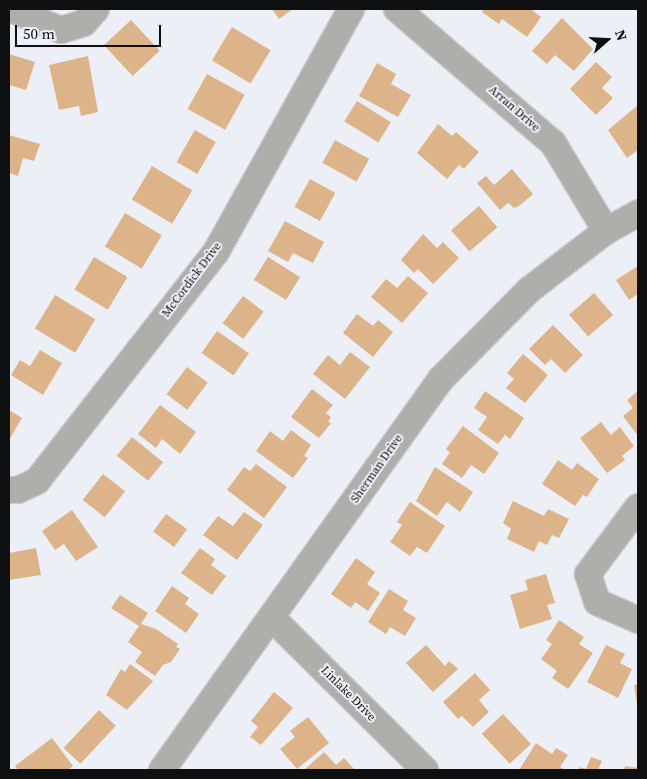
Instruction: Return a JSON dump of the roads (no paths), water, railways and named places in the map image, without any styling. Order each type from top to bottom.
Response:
[{"type":"street","points":[[11,9],[61,30],[84,23],[96,9]]},
{"type":"street","name":"McCordick Drive","points":[[9,490],[18,490],[37,482],[216,252],[351,9]]},
{"type":"street","name":"Arran Drive","points":[[397,9],[553,143],[606,231]]},
{"type":"street","name":"Sherman Drive","points":[[162,770],[441,379],[529,290],[606,231],[638,213]]},
{"type":"street","points":[[638,507],[629,534],[588,574],[597,602],[638,620]]},
{"type":"street","name":"Linlake Drive","points":[[272,618],[425,770]]}]
